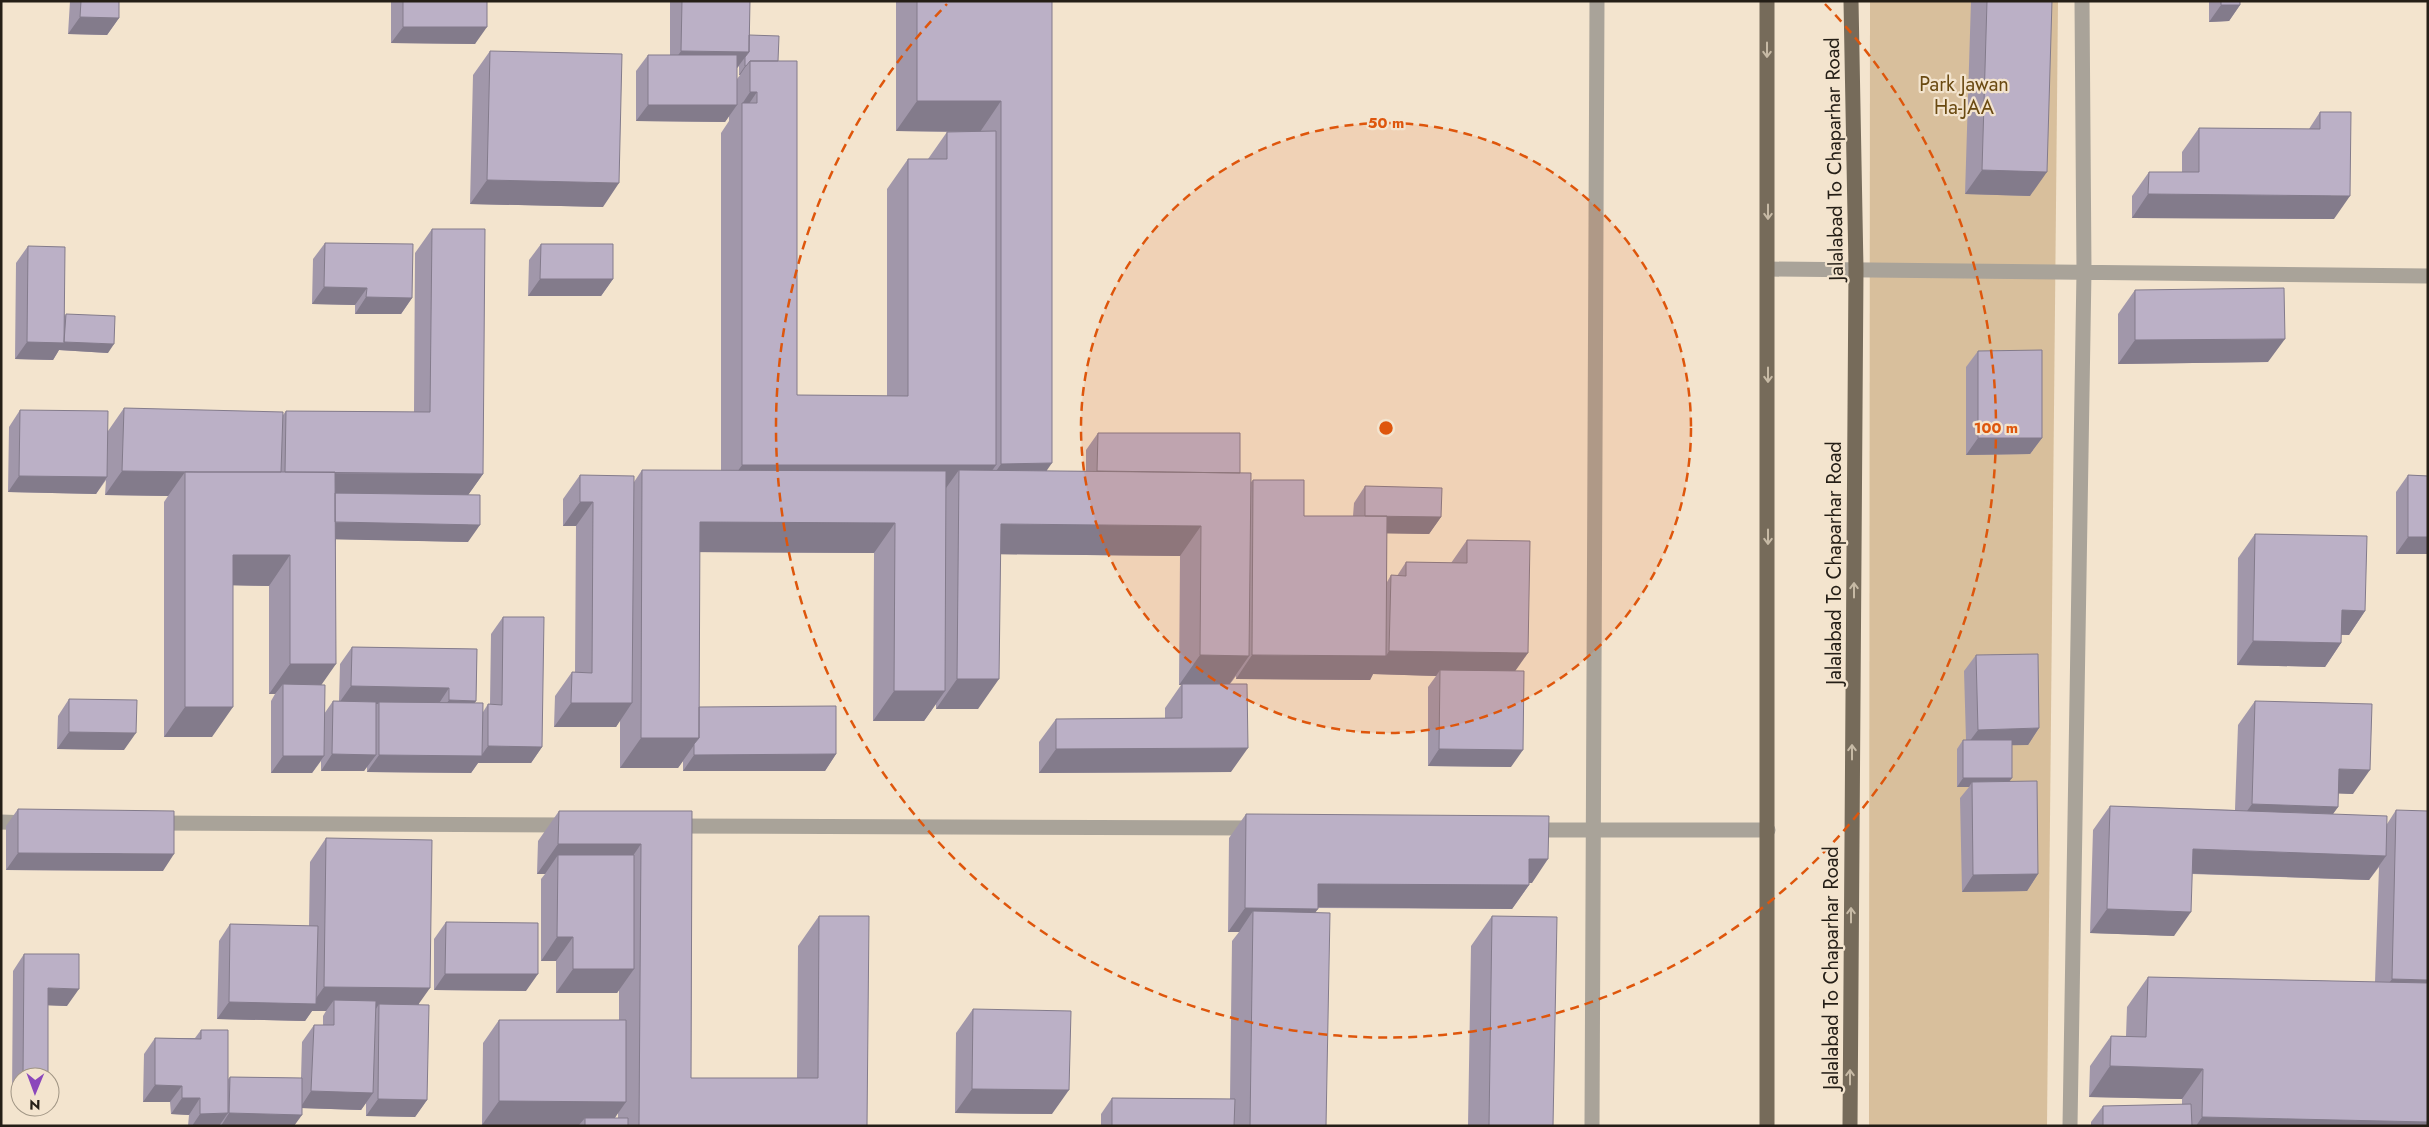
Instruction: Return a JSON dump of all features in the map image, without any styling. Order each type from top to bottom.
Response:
[{"type":"main road","points":[[1767,1],[1767,1126]]},
{"type":"main road","name":"Jalalabad To Chaparhar Road","points":[[1850,1126],[1856,269],[1851,1]]},
{"type":"street","points":[[1592,1126],[1597,1]]},
{"type":"street","points":[[2070,1126],[2084,271],[2082,1]]},
{"type":"street","points":[[1768,269],[2428,276]]},
{"type":"street","points":[[1,822],[41,823]]},
{"type":"street","points":[[140,823],[588,825]]},
{"type":"street","points":[[658,826],[1275,828]]},
{"type":"street","points":[[1514,830],[1768,830]]},
{"type":"green space","name":"Park Jawan Ha-JAA","points":[[1870,1],[2058,1],[2047,1126],[1869,1126]]},
{"type":"building","points":[[81,1],[119,1],[119,18],[80,17]]},
{"type":"building","points":[[403,1],[487,1],[487,27],[403,27]]},
{"type":"building","points":[[682,1],[750,1],[749,52],[681,51]]},
{"type":"building","points":[[917,1],[1052,1],[1052,463],[1001,464],[1001,101],[917,101]]},
{"type":"building","points":[[1987,1],[2052,1],[2047,172],[1982,170]]},
{"type":"building","points":[[2221,1],[2240,1],[2240,5],[2221,5]]},
{"type":"building","points":[[749,35],[779,36],[778,61],[750,61],[745,66],[745,57],[749,52]]},
{"type":"building","points":[[490,51],[622,54],[619,183],[487,180]]},
{"type":"building","points":[[648,55],[737,55],[737,105],[648,105]]},
{"type":"building","points":[[750,61],[797,61],[797,395],[908,396],[908,159],[947,159],[947,132],[996,131],[996,465],[742,465],[742,103],[757,103],[757,92],[750,92]]},
{"type":"building","points":[[2320,112],[2351,112],[2350,196],[2148,194],[2149,172],[2199,172],[2199,128],[2320,129]]},
{"type":"building","points":[[432,229],[485,229],[483,474],[285,472],[286,411],[430,412]]},
{"type":"building","points":[[325,243],[413,244],[412,298],[366,297],[367,288],[324,287]]},
{"type":"building","points":[[541,244],[613,244],[613,279],[540,279]]},
{"type":"building","points":[[28,246],[65,247],[64,343],[27,342]]},
{"type":"building","points":[[2284,288],[2285,339],[2135,340],[2135,290]]},
{"type":"building","points":[[66,314],[115,316],[114,344],[64,342]]},
{"type":"building","points":[[2042,350],[2042,438],[1978,438],[1978,351]]},
{"type":"building","points":[[124,408],[283,412],[281,472],[122,471]]},
{"type":"building","points":[[20,410],[108,411],[107,477],[19,476]]},
{"type":"building","points":[[1098,433],[1240,433],[1240,473],[1097,471]]},
{"type":"building","points":[[642,470],[946,471],[945,691],[894,691],[895,523],[700,522],[699,738],[641,738]]},
{"type":"building","points":[[959,470],[1251,473],[1249,656],[1200,655],[1201,526],[1001,524],[999,679],[957,679]]},
{"type":"building","points":[[185,472],[335,472],[336,664],[290,664],[290,555],[233,555],[233,707],[185,707]]},
{"type":"building","points":[[580,475],[634,476],[632,703],[571,703],[572,672],[592,673],[593,502],[580,502]]},
{"type":"building","points":[[2408,475],[2428,476],[2428,537],[2408,537]]},
{"type":"building","points":[[1253,480],[1304,480],[1304,516],[1387,516],[1386,656],[1252,655]]},
{"type":"building","points":[[1365,486],[1442,488],[1441,517],[1365,516]]},
{"type":"building","points":[[335,493],[480,495],[480,525],[335,522]]},
{"type":"building","points":[[2255,534],[2367,536],[2365,611],[2342,610],[2341,643],[2253,641]]},
{"type":"building","points":[[1467,540],[1530,541],[1528,653],[1389,651],[1391,575],[1406,576],[1406,562],[1467,563]]},
{"type":"building","points":[[503,617],[544,617],[542,747],[488,746],[488,704],[502,705]]},
{"type":"building","points":[[352,647],[477,649],[476,701],[449,700],[449,688],[351,686]]},
{"type":"building","points":[[2038,654],[2039,728],[1978,730],[1976,655]]},
{"type":"building","points":[[1440,670],[1524,671],[1523,750],[1439,749]]},
{"type":"building","points":[[283,684],[325,685],[324,756],[283,756]]},
{"type":"building","points":[[1182,684],[1247,684],[1248,748],[1056,749],[1056,719],[1182,718]]},
{"type":"building","points":[[69,699],[137,700],[136,733],[69,732]]},
{"type":"building","points":[[333,701],[376,702],[376,755],[332,754]]},
{"type":"building","points":[[2255,701],[2372,704],[2370,770],[2339,769],[2338,807],[2252,804]]},
{"type":"building","points":[[379,702],[483,703],[482,756],[379,755]]},
{"type":"building","points":[[836,706],[836,754],[694,755],[694,744],[699,738],[699,707]]},
{"type":"building","points":[[1963,740],[2012,740],[2012,778],[1963,778]]},
{"type":"building","points":[[2037,781],[2038,874],[1973,875],[1972,782]]},
{"type":"building","points":[[2110,806],[2387,816],[2386,856],[2193,849],[2191,912],[2107,909]]},
{"type":"building","points":[[18,809],[174,811],[174,854],[18,853]]},
{"type":"building","points":[[2396,810],[2428,811],[2428,980],[2392,979]]},
{"type":"building","points":[[559,811],[692,811],[691,1078],[818,1078],[819,916],[869,916],[867,1126],[639,1126],[641,844],[558,844]]},
{"type":"building","points":[[1246,814],[1549,816],[1548,859],[1529,859],[1529,885],[1318,884],[1318,909],[1245,908]]},
{"type":"building","points":[[326,838],[432,840],[430,988],[324,987]]},
{"type":"building","points":[[558,855],[634,855],[634,969],[573,969],[573,937],[557,937]]},
{"type":"building","points":[[1253,911],[1330,913],[1326,1126],[1250,1126]]},
{"type":"building","points":[[1492,916],[1557,917],[1553,1126],[1489,1126]]},
{"type":"building","points":[[446,922],[538,923],[538,974],[445,974]]},
{"type":"building","points":[[230,924],[318,926],[316,1004],[229,1002]]},
{"type":"building","points":[[24,954],[79,954],[79,989],[48,988],[48,1067],[23,1067]]},
{"type":"building","points":[[2148,977],[2428,983],[2428,1122],[2202,1117],[2203,1069],[2110,1066],[2111,1036],[2146,1037]]},
{"type":"building","points":[[334,1000],[376,1001],[373,1093],[311,1091],[314,1025],[334,1025]]},
{"type":"building","points":[[379,1004],[429,1005],[427,1100],[378,1099]]},
{"type":"building","points":[[973,1009],[1071,1011],[1069,1090],[972,1089]]},
{"type":"building","points":[[499,1020],[626,1020],[626,1102],[499,1101]]},
{"type":"building","points":[[201,1030],[228,1030],[228,1113],[200,1114],[200,1098],[182,1098],[182,1086],[155,1085],[155,1038],[201,1039]]},
{"type":"building","points":[[230,1077],[302,1078],[302,1115],[229,1113]]},
{"type":"building","points":[[1112,1098],[1235,1099],[1234,1126],[1112,1126]]},
{"type":"building","points":[[2191,1104],[2192,1126],[2103,1126],[2103,1106]]},
{"type":"building","points":[[585,1118],[628,1118],[628,1126],[585,1126]]}]
